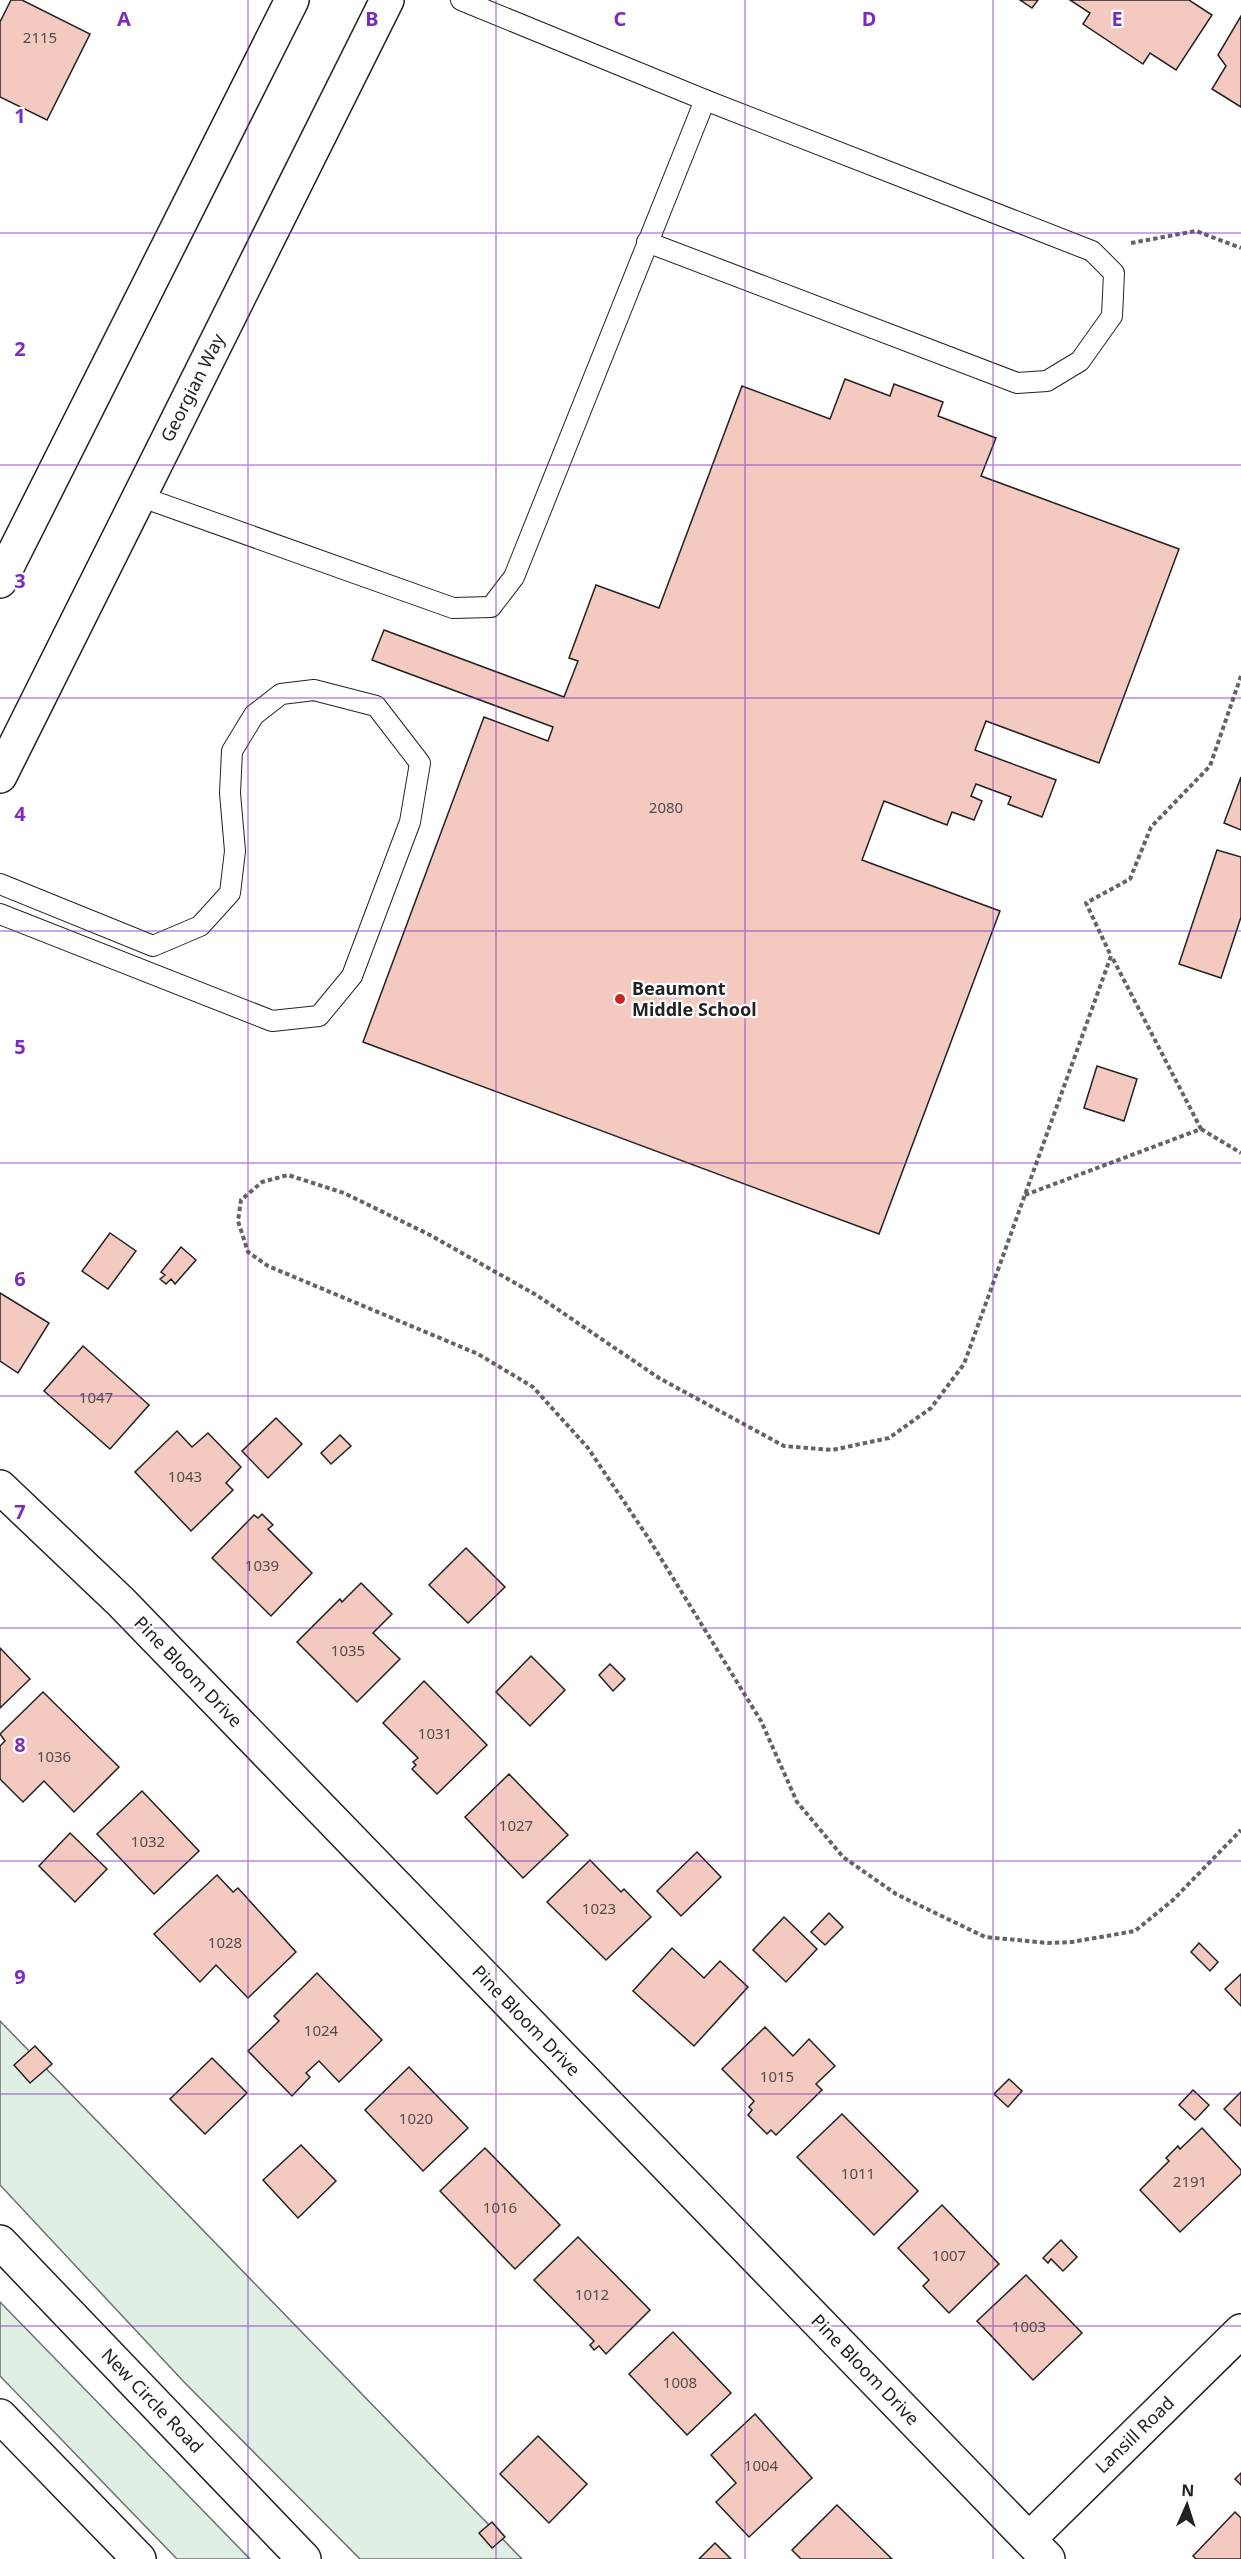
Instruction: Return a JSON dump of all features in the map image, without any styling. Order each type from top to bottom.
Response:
[{"type":"main road","points":[[0,582],[292,0]]},
{"type":"main road","name":"Georgian Way","points":[[0,776],[387,0]]},
{"type":"main road","name":"Pine Bloom Drive","points":[[0,1487],[129,1611],[1038,2549]]},
{"type":"main road","name":"New Circle Road","points":[[0,2242],[304,2559]]},
{"type":"main road","name":"Lansill Road","points":[[1038,2549],[1241,2331]]},
{"type":"main road","points":[[0,2416],[139,2559]]},
{"type":"lane","points":[[462,0],[705,100],[1092,251],[1114,273],[1112,316],[1080,361],[1047,381],[1017,383],[647,242]]},
{"type":"lane","points":[[139,496],[453,608],[491,607],[514,577],[705,100]]},
{"type":"lane","points":[[0,884],[153,946],[200,926],[230,893],[235,850],[230,793],[232,751],[254,715],[281,694],[314,690],[376,706],[420,763],[410,822],[352,976],[319,1016],[272,1021],[0,914]]},
{"type":"path","points":[[1092,251],[1196,231],[1241,248]]},
{"type":"path","points":[[1241,676],[1210,766],[1151,827],[1130,879],[1086,903],[1201,1129],[1241,1153]]},
{"type":"path","points":[[1112,956],[964,1364],[932,1407],[889,1438],[832,1450],[784,1446],[659,1378],[538,1296],[430,1235],[344,1193],[288,1175],[262,1182],[241,1200],[238,1221],[248,1252],[268,1266],[478,1354],[533,1387],[588,1448],[649,1539],[761,1721],[796,1802],[843,1857],[896,1894],[985,1936],[1048,1943],[1072,1942],[1135,1931],[1173,1900],[1241,1830]]},
{"type":"path","points":[[1025,1195],[1201,1129]]},
{"type":"green space","points":[[0,2021],[522,2559],[360,2559],[184,2382],[0,2185]]},
{"type":"green space","points":[[0,2302],[250,2559],[177,2559],[0,2376]]},
{"type":"building","points":[[11,0],[22,0],[90,34],[47,120],[0,97],[0,22]]},
{"type":"building","points":[[1020,0],[1038,0],[1032,8]]},
{"type":"building","points":[[1070,0],[1189,0],[1212,15],[1176,70],[1150,53],[1143,64],[1083,24],[1090,13]]},
{"type":"building","points":[[1241,16],[1241,107],[1212,89],[1226,66],[1218,55]]},
{"type":"building","points":[[845,379],[890,396],[894,384],[943,402],[938,416],[996,438],[981,476],[1179,549],[1099,763],[986,721],[975,750],[1056,780],[1042,817],[1008,804],[1011,797],[976,784],[971,796],[982,801],[974,820],[952,812],[947,825],[884,801],[862,860],[1000,911],[879,1234],[363,1042],[484,717],[548,741],[553,727],[372,660],[384,630],[564,697],[578,661],[569,658],[596,585],[659,608],[742,386],[830,419]]},
{"type":"building","points":[[1241,777],[1241,830],[1224,823]]},
{"type":"building","points":[[1217,850],[1241,857],[1241,917],[1221,978],[1179,964]]},
{"type":"building","points":[[1097,1066],[1137,1079],[1124,1121],[1084,1108]]},
{"type":"building","points":[[110,1233],[136,1251],[108,1289],[82,1271]]},
{"type":"building","points":[[181,1247],[196,1260],[175,1284],[171,1279],[166,1284],[160,1279],[165,1275],[161,1272]]},
{"type":"building","points":[[0,1293],[49,1323],[18,1373],[0,1361]]},
{"type":"building","points":[[83,1346],[149,1405],[110,1449],[44,1391]]},
{"type":"building","points":[[276,1418],[302,1444],[268,1478],[242,1451]]},
{"type":"building","points":[[177,1431],[192,1447],[208,1433],[241,1467],[226,1483],[233,1490],[191,1531],[135,1472]]},
{"type":"building","points":[[340,1435],[351,1446],[331,1464],[321,1453]]},
{"type":"building","points":[[262,1514],[273,1525],[268,1529],[312,1573],[271,1616],[212,1558],[254,1515],[258,1518]]},
{"type":"building","points":[[466,1548],[505,1587],[468,1623],[429,1585]]},
{"type":"building","points":[[361,1583],[392,1614],[373,1633],[400,1659],[357,1702],[297,1642],[340,1599],[342,1602]]},
{"type":"building","points":[[0,1648],[30,1679],[0,1708]]},
{"type":"building","points":[[531,1656],[565,1690],[530,1726],[496,1692]]},
{"type":"building","points":[[610,1664],[625,1679],[613,1691],[599,1675]]},
{"type":"building","points":[[424,1681],[487,1745],[437,1794],[412,1769],[416,1765],[413,1762],[418,1758],[383,1723]]},
{"type":"building","points":[[43,1692],[119,1767],[74,1812],[44,1781],[23,1802],[0,1779],[0,1746],[5,1741],[0,1734]]},
{"type":"building","points":[[509,1774],[568,1835],[523,1878],[465,1817]]},
{"type":"building","points":[[142,1791],[199,1851],[154,1894],[97,1834]]},
{"type":"building","points":[[70,1833],[107,1869],[75,1902],[39,1866]]},
{"type":"building","points":[[697,1852],[721,1877],[681,1916],[657,1891]]},
{"type":"building","points":[[590,1860],[621,1892],[624,1889],[651,1917],[606,1960],[547,1902]]},
{"type":"building","points":[[217,1875],[233,1892],[238,1888],[296,1952],[248,1998],[216,1965],[200,1982],[154,1934]]},
{"type":"building","points":[[829,1913],[843,1927],[825,1945],[811,1932]]},
{"type":"building","points":[[784,1917],[817,1949],[786,1982],[753,1950]]},
{"type":"building","points":[[1199,1943],[1218,1962],[1210,1971],[1191,1952]]},
{"type":"building","points":[[672,1948],[704,1978],[720,1961],[748,1987],[694,2046],[633,1991]]},
{"type":"building","points":[[317,1973],[382,2040],[339,2082],[319,2061],[306,2073],[310,2077],[292,2096],[248,2051],[279,2021],[274,2016]]},
{"type":"building","points":[[1241,1974],[1241,2006],[1225,1989]]},
{"type":"building","points":[[765,2027],[793,2056],[809,2039],[835,2066],[816,2084],[822,2090],[776,2135],[771,2130],[767,2134],[748,2115],[752,2110],[749,2107],[754,2101],[722,2069]]},
{"type":"building","points":[[35,2046],[52,2064],[30,2083],[14,2065]]},
{"type":"building","points":[[212,2058],[247,2093],[205,2134],[170,2099]]},
{"type":"building","points":[[409,2067],[468,2128],[423,2171],[365,2110]]},
{"type":"building","points":[[1009,2079],[1022,2091],[1008,2107],[994,2094]]},
{"type":"building","points":[[1193,2090],[1209,2105],[1195,2120],[1179,2105]]},
{"type":"building","points":[[1241,2092],[1241,2126],[1224,2109]]},
{"type":"building","points":[[842,2114],[918,2191],[874,2235],[797,2157]]},
{"type":"building","points":[[1202,2128],[1241,2170],[1241,2174],[1180,2232],[1140,2190],[1169,2161],[1166,2158],[1178,2146],[1180,2149]]},
{"type":"building","points":[[301,2145],[336,2181],[298,2218],[263,2180]]},
{"type":"building","points":[[485,2148],[560,2225],[515,2269],[440,2191]]},
{"type":"building","points":[[942,2205],[999,2264],[949,2313],[923,2286],[929,2280],[898,2248]]},
{"type":"building","points":[[578,2237],[650,2310],[606,2354],[599,2346],[594,2350],[590,2345],[594,2341],[534,2280]]},
{"type":"building","points":[[1061,2240],[1077,2257],[1063,2271],[1051,2259],[1048,2263],[1043,2258]]},
{"type":"building","points":[[1026,2275],[1082,2333],[1033,2380],[977,2321]]},
{"type":"building","points":[[673,2332],[731,2393],[687,2435],[629,2374]]},
{"type":"building","points":[[755,2414],[812,2478],[749,2537],[716,2502],[736,2483],[711,2455]]},
{"type":"building","points":[[538,2436],[587,2484],[549,2523],[500,2474]]},
{"type":"building","points":[[1241,2473],[1241,2485],[1235,2479]]},
{"type":"building","points":[[837,2505],[892,2559],[801,2559],[792,2550]]},
{"type":"building","points":[[1235,2512],[1241,2518],[1241,2559],[1196,2559],[1193,2556]]},
{"type":"building","points":[[492,2522],[505,2537],[492,2548],[479,2533]]},
{"type":"building","points":[[715,2543],[731,2559],[699,2559]]},
{"type":"place","name":"Beaumont Middle School","points":[[620,999]]}]
